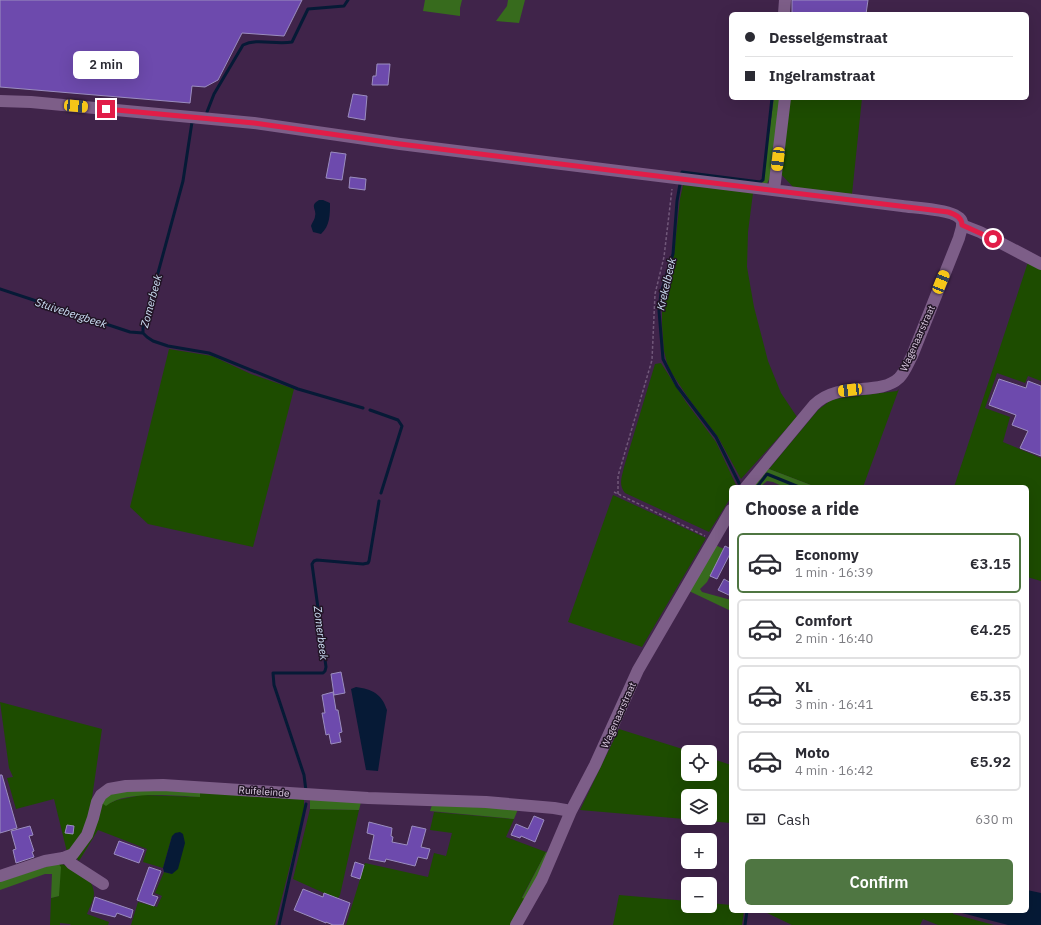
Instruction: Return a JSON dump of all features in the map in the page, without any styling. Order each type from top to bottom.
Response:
[{"type":"street","points":[[784,12],[786,0]]},
{"type":"street","points":[[774,190],[785,100]]},
{"type":"street","points":[[0,101],[31,102],[254,123],[400,144],[948,212],[959,217],[962,221],[962,225],[980,232],[1041,264]]},
{"type":"street","name":"Wagenaarstraat","points":[[748,485],[814,405],[824,396],[837,392],[889,384],[900,377],[912,356],[959,238],[962,225]]},
{"type":"street","name":"Wagenaarstraat","points":[[516,925],[542,879],[571,811],[595,765],[638,670],[729,514]]},
{"type":"street","name":"Ruifeleinde","points":[[66,857],[73,854],[87,835],[97,802],[101,795],[108,789],[126,786],[171,786],[304,794],[486,802],[571,811]]},
{"type":"street","points":[[0,876],[45,861],[66,857],[72,864],[103,884]]},
{"type":"path","points":[[618,494],[618,476],[652,360],[655,294],[664,257],[671,190],[677,178]]},
{"type":"path","points":[[614,492],[714,540]]},
{"type":"green space","points":[[425,0],[462,0],[460,16],[423,11]]},
{"type":"green space","points":[[508,0],[525,0],[519,23],[496,21],[507,6]]},
{"type":"green space","points":[[774,100],[781,100],[772,173],[766,186],[762,185]]},
{"type":"green space","points":[[788,100],[862,100],[852,194],[794,188],[779,172]]},
{"type":"green space","points":[[683,185],[753,193],[748,232],[747,267],[754,307],[768,361],[781,393],[797,417],[741,479],[718,437],[689,399],[671,372],[664,351],[662,306],[674,254]]},
{"type":"green space","points":[[1028,262],[1041,269],[1041,381],[1028,376],[1025,383],[997,373],[985,408],[1010,417],[1003,442],[1041,458],[1041,581],[1029,578],[1029,485],[955,485]]},
{"type":"green space","points":[[169,349],[212,356],[251,374],[294,389],[253,547],[148,524],[130,507]]},
{"type":"green space","points":[[661,363],[686,402],[716,442],[736,485],[729,485],[729,500],[709,532],[625,493],[622,487],[621,480],[624,467],[655,364]]},
{"type":"green space","points":[[899,389],[864,485],[811,485],[769,469],[818,410],[831,400],[897,391]]},
{"type":"green space","points":[[766,468],[811,485],[780,485],[767,481],[762,485],[753,485]]},
{"type":"green space","points":[[613,495],[706,538],[642,647],[568,622]]},
{"type":"green space","points":[[715,545],[724,549],[707,582],[700,589],[702,592],[729,599],[729,610],[689,591]]},
{"type":"green space","points":[[0,702],[102,729],[91,805],[84,831],[74,847],[67,852],[54,799],[16,809],[7,778],[13,777],[9,768]]},
{"type":"green space","points":[[619,729],[681,749],[681,781],[717,781],[717,760],[729,764],[729,823],[717,822],[717,789],[681,789],[681,819],[580,810]]},
{"type":"green space","points":[[149,789],[200,791],[200,797],[151,795],[125,798],[114,801],[106,806],[103,804],[102,800],[109,793]]},
{"type":"green space","points":[[200,791],[304,799],[304,810],[275,925],[131,925],[138,902],[157,907],[162,896],[155,893],[164,872],[172,874],[172,836],[163,868],[143,862],[147,849],[98,830],[79,861],[76,857],[102,800],[110,803],[117,800],[142,795],[199,797]]},
{"type":"green space","points":[[310,799],[361,802],[359,810],[310,809]]},
{"type":"green space","points":[[432,805],[518,809],[514,819],[430,811]]},
{"type":"green space","points":[[310,809],[359,810],[340,895],[337,899],[293,879]]},
{"type":"green space","points":[[434,812],[514,819],[506,837],[546,852],[522,897],[528,900],[512,925],[346,925],[365,863],[428,877],[434,853],[446,856],[452,833],[430,830]]},
{"type":"green space","points":[[546,852],[551,854],[528,900],[522,898]]},
{"type":"green space","points":[[58,863],[81,873],[90,881],[93,887],[94,896],[87,914],[109,922],[108,925],[71,925],[60,923],[60,925],[50,925],[51,898],[59,896]]},
{"type":"green space","points":[[58,863],[61,867],[59,896],[51,898],[52,874],[45,874],[0,890],[0,881]]},
{"type":"green space","points":[[619,895],[681,900],[681,913],[717,913],[717,904],[729,905],[729,913],[744,913],[742,925],[613,925]]},
{"type":"green space","points":[[767,913],[953,913],[994,925],[938,925],[923,919],[920,925],[792,925]]},
{"type":"water","points":[[319,200],[330,203],[330,216],[328,224],[321,234],[313,232],[311,226],[315,217],[314,204]]},
{"type":"water","points":[[356,687],[367,689],[376,693],[385,704],[387,710],[378,771],[366,770],[351,689]]},
{"type":"water","points":[[180,832],[183,834],[185,843],[178,869],[172,874],[164,872],[163,868],[172,836],[175,833]]},
{"type":"water","points":[[1029,890],[1041,893],[1041,925],[1008,925],[962,913],[1029,913]]},
{"type":"building","points":[[0,0],[302,0],[284,36],[242,33],[218,80],[205,87],[192,86],[190,103],[0,87]]},
{"type":"building","points":[[792,0],[868,0],[866,12],[792,12]]},
{"type":"building","points":[[377,64],[390,64],[388,85],[372,85],[373,76],[376,76]]},
{"type":"building","points":[[353,94],[367,96],[365,120],[348,117]]},
{"type":"building","points":[[331,152],[346,154],[342,180],[326,178]]},
{"type":"building","points":[[350,177],[366,179],[365,190],[349,188]]},
{"type":"building","points":[[999,379],[1026,388],[1028,381],[1041,386],[1041,456],[1020,448],[1028,431],[1012,425],[1016,415],[989,405]]},
{"type":"building","points":[[725,546],[729,548],[729,556],[717,579],[710,576]]},
{"type":"building","points":[[724,579],[729,582],[729,595],[718,590]]},
{"type":"building","points":[[341,672],[345,693],[334,695],[331,674]]},
{"type":"building","points":[[333,692],[342,732],[339,733],[341,742],[331,744],[329,734],[326,735],[322,713],[325,713],[322,695]]},
{"type":"building","points":[[0,775],[2,775],[17,828],[0,833]]},
{"type":"building","points":[[534,816],[544,820],[535,842],[521,836],[520,838],[511,835],[516,824],[528,829]]},
{"type":"building","points":[[369,822],[392,828],[392,842],[407,845],[412,826],[426,829],[421,847],[430,849],[427,859],[418,857],[415,866],[386,859],[385,862],[369,859],[374,835],[367,833]]},
{"type":"building","points":[[67,825],[74,826],[73,834],[65,833]]},
{"type":"building","points":[[30,826],[33,835],[29,836],[34,851],[32,852],[34,857],[16,863],[13,850],[16,849],[11,831]]},
{"type":"building","points":[[119,841],[144,850],[139,863],[114,854]]},
{"type":"building","points":[[355,862],[364,865],[360,879],[351,876]]},
{"type":"building","points":[[149,867],[161,871],[152,895],[158,897],[154,906],[137,900]]},
{"type":"building","points":[[303,889],[323,897],[324,893],[350,903],[343,925],[326,923],[294,910]]},
{"type":"building","points":[[95,897],[133,910],[131,918],[117,913],[115,917],[91,911]]},
{"type":"waterway","name":"Zomerbeek","points":[[207,112],[214,94],[243,45],[254,42],[292,42],[308,9],[344,6],[348,0]]},
{"type":"waterway","name":"Krekelbeek","points":[[681,175],[682,172],[760,182],[763,180],[772,100]]},
{"type":"waterway","name":"Zomerbeek","points":[[194,122],[192,122],[183,181],[143,328],[143,333],[153,341],[168,346],[209,353],[298,389],[363,408]]},
{"type":"waterway","name":"Krekelbeek","points":[[680,184],[677,201],[673,254],[661,293],[659,311],[663,359],[677,386],[716,437],[739,483]]},
{"type":"waterway","name":"Stuivebergbeek","points":[[0,289],[130,332],[143,333]]},
{"type":"waterway","name":"Zomerbeek","points":[[370,410],[398,420],[402,426],[381,493]]},
{"type":"waterway","name":"Krekelbeek","points":[[759,485],[767,474],[794,485]]},
{"type":"waterway","name":"Zomerbeek","points":[[306,791],[304,775],[274,685],[273,673],[323,673],[325,671],[326,667],[312,564],[317,560],[363,564],[368,563],[379,501]]},
{"type":"waterway","name":"Zomerbeek","points":[[279,925],[306,804]]},
{"type":"waterway","name":"Krekelbeek","points":[[745,925],[747,913]]},
{"type":"route","points":[[106,109],[254,123],[400,144],[948,212],[959,217],[962,221],[962,225],[993,239]]}]
